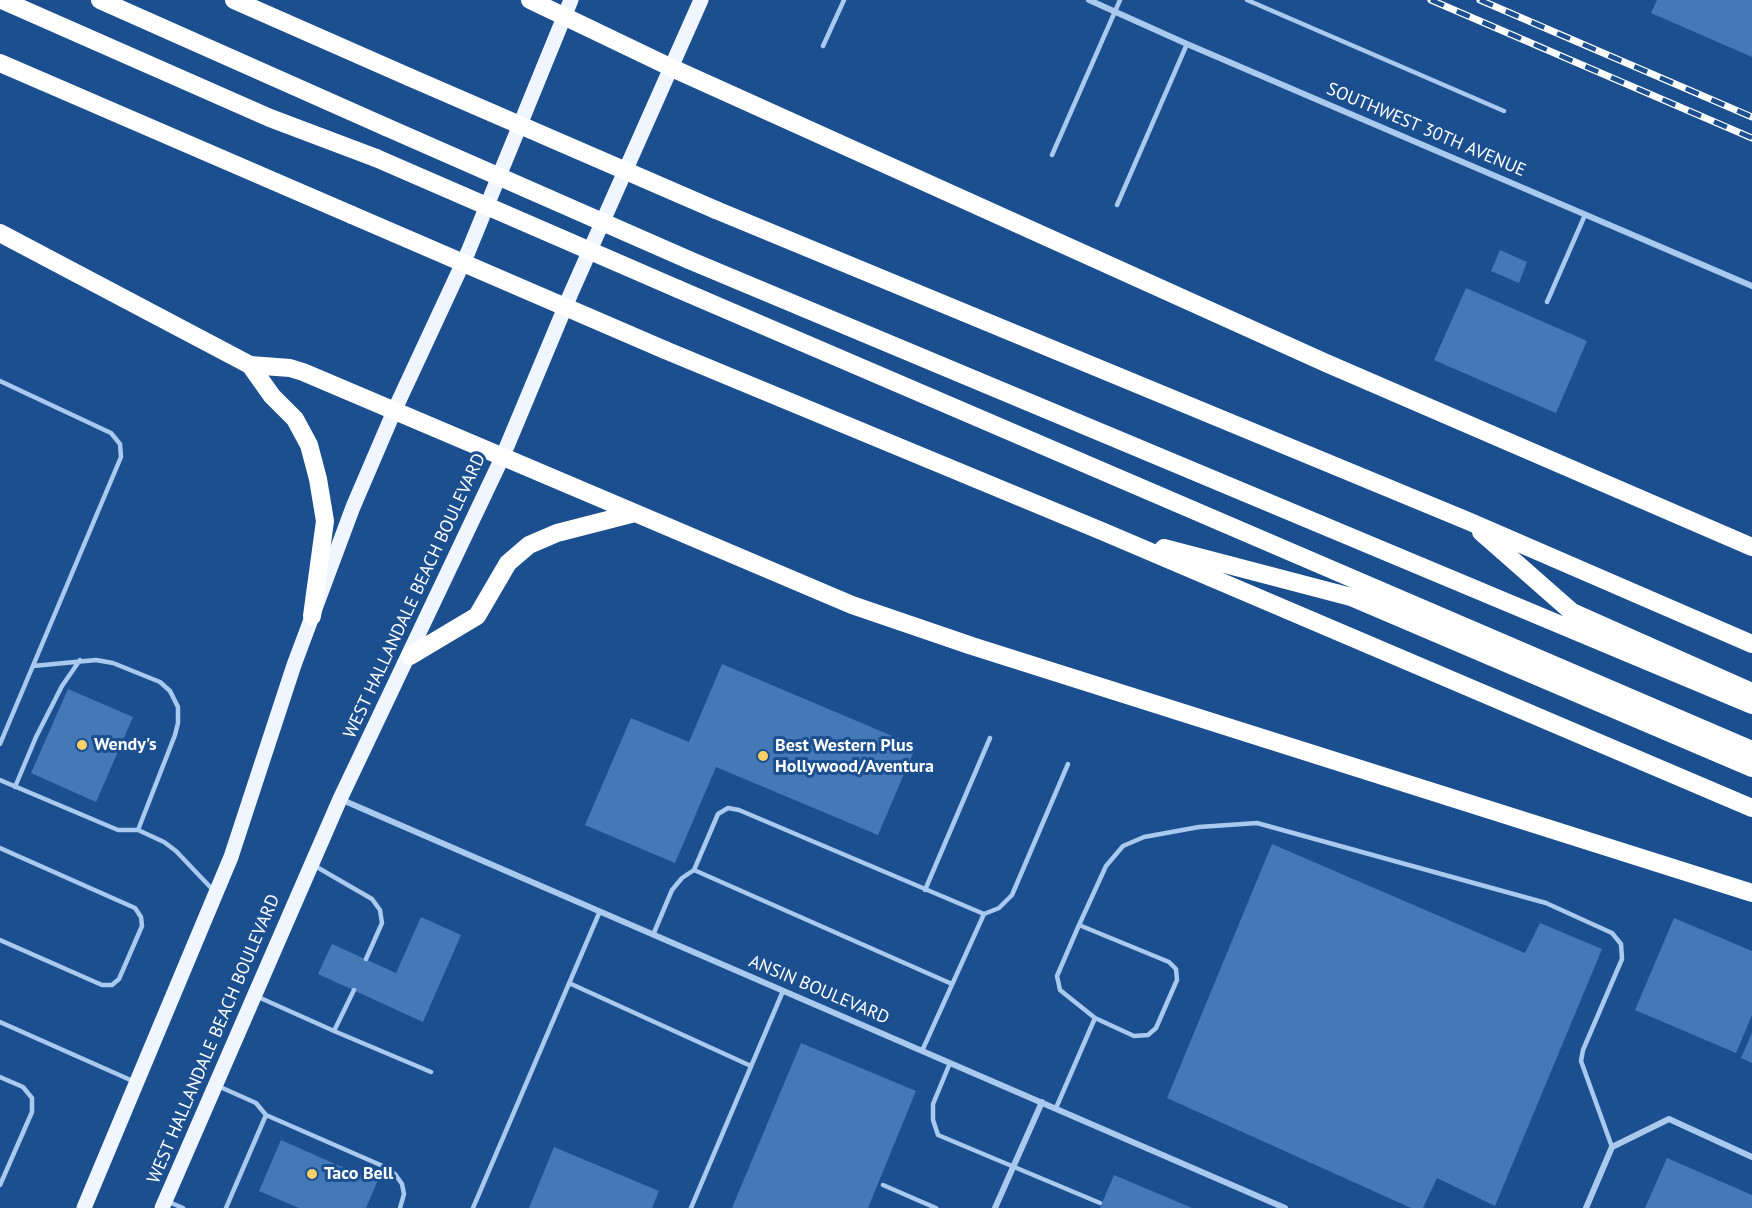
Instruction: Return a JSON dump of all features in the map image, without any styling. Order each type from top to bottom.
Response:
[{"type":"highway","points":[[2,0],[270,118],[376,158],[1752,750]]},
{"type":"highway","points":[[100,0],[689,260],[1752,705]]},
{"type":"highway","points":[[234,0],[716,210],[1468,521],[1752,644]]},
{"type":"highway","points":[[530,0],[568,8],[672,68],[1326,363],[1752,547]]},
{"type":"highway","points":[[0,63],[665,350],[1104,532],[1752,808]]},
{"type":"highway","points":[[0,233],[250,365],[297,370],[852,605],[961,642],[1752,893]]},
{"type":"highway","points":[[250,365],[272,396],[295,419],[309,445],[318,479],[325,521],[312,616]]},
{"type":"highway","points":[[410,656],[477,616],[508,563],[529,545],[556,533],[635,513]]},
{"type":"highway","points":[[1468,521],[1572,612],[1752,692]]},
{"type":"highway","points":[[1104,532],[1352,597],[1752,768]]},
{"type":"main road","name":"WEST HALLANDALE BEACH BOULEVARD","points":[[164,1204],[340,799],[410,656],[502,458],[571,293],[701,0]]},
{"type":"main road","points":[[84,1208],[231,857],[294,665],[353,507],[468,252],[568,8]]},
{"type":"street","name":"SOUTHWEST 30TH AVENUE","points":[[1089,0],[1752,286]]},
{"type":"street","name":"ANSIN BOULEVARD","points":[[340,799],[1285,1208]]},
{"type":"street","points":[[995,1208],[1042,1102]]},
{"type":"street","points":[[1586,1208],[1612,1147],[1669,1119],[1752,1156]]},
{"type":"lane","points":[[823,46],[844,0]]},
{"type":"lane","points":[[1052,155],[1120,0]]},
{"type":"lane","points":[[1247,0],[1504,111]]},
{"type":"lane","points":[[1117,205],[1187,44]]},
{"type":"lane","points":[[1547,302],[1585,215]]},
{"type":"lane","points":[[0,381],[111,434],[120,444],[121,457],[0,744]]},
{"type":"lane","points":[[33,666],[80,660],[113,663],[160,682],[171,691],[178,707],[178,723],[138,830]]},
{"type":"lane","points":[[15,787],[36,737],[62,686],[80,660]]},
{"type":"lane","points":[[925,890],[990,738]]},
{"type":"lane","points":[[652,934],[672,890],[682,878],[694,870],[718,814],[728,808],[739,810],[984,914],[999,909],[1012,895],[1068,764]]},
{"type":"lane","points":[[0,780],[118,830],[138,830],[164,842],[176,851],[216,894]]},
{"type":"lane","points":[[1079,925],[1169,962],[1176,969],[1177,980],[1156,1028],[1148,1035],[1134,1036],[1095,1018],[1060,990],[1057,976],[1079,925],[1106,866],[1123,846],[1144,837],[1188,829],[1257,823],[1546,903],[1612,933],[1621,944],[1622,958],[1583,1050],[1581,1061],[1612,1147]]},
{"type":"lane","points":[[0,848],[135,908],[141,917],[142,926],[120,979],[112,985],[102,985],[0,940]]},
{"type":"lane","points":[[312,864],[372,898],[380,910],[382,923],[366,959]]},
{"type":"lane","points":[[694,870],[952,984]]},
{"type":"lane","points":[[473,1208],[600,912]]},
{"type":"lane","points":[[922,1051],[984,914]]},
{"type":"lane","points":[[569,982],[751,1066]]},
{"type":"lane","points":[[334,1031],[354,990]]},
{"type":"lane","points":[[691,1208],[783,991]]},
{"type":"lane","points":[[254,995],[431,1072]]},
{"type":"lane","points":[[1056,1108],[1095,1018]]},
{"type":"lane","points":[[0,1022],[136,1082]]},
{"type":"lane","points":[[950,1063],[933,1104],[933,1120],[938,1135],[1100,1203]]},
{"type":"lane","points":[[0,1077],[23,1086],[32,1098],[32,1112],[0,1185]]},
{"type":"lane","points":[[215,1084],[256,1103],[266,1114],[385,1167],[395,1174],[402,1184],[404,1194],[400,1208]]},
{"type":"lane","points":[[226,1208],[266,1114]]},
{"type":"lane","points":[[883,1185],[936,1208]]},
{"type":"lane","points":[[164,1204],[183,1208]]},
{"type":"building","points":[[1657,0],[1752,0],[1752,57],[1651,13]]},
{"type":"building","points":[[1500,250],[1527,262],[1519,283],[1491,271]]},
{"type":"building","points":[[1466,288],[1587,341],[1556,413],[1434,360]]},
{"type":"building","name":"Best Western Plus Hollywood/Aventura","points":[[722,664],[916,746],[878,835],[716,767],[675,863],[585,825],[631,718],[689,742]]},
{"type":"building","name":"Wendy's","points":[[68,689],[133,717],[96,802],[31,773]]},
{"type":"building","points":[[1272,844],[1525,953],[1540,923],[1602,949],[1495,1206],[1437,1178],[1423,1208],[1411,1208],[1167,1098]]},
{"type":"building","points":[[421,917],[461,935],[423,1022],[318,974],[332,944],[396,973]]},
{"type":"building","points":[[1674,918],[1752,951],[1752,1015],[1736,1053],[1635,1010]]},
{"type":"building","points":[[1752,1033],[1752,1063],[1741,1058]]},
{"type":"building","points":[[801,1043],[916,1091],[868,1208],[732,1208]]},
{"type":"building","name":"Taco Bell","points":[[281,1140],[360,1175],[362,1173],[378,1180],[366,1208],[299,1208],[259,1191]]},
{"type":"building","points":[[554,1147],[659,1191],[652,1208],[529,1208]]},
{"type":"building","points":[[1667,1158],[1752,1195],[1752,1208],[1645,1208]]},
{"type":"building","points":[[1114,1175],[1192,1208],[1100,1208]]},
{"type":"railway","points":[[1431,0],[1752,138]]},
{"type":"railway","points":[[1480,0],[1752,117]]},
{"type":"place","name":"Wendy's","points":[[82,745]]},
{"type":"place","name":"Best Western Plus Hollywood/Aventura","points":[[763,756]]},
{"type":"place","name":"Taco Bell","points":[[312,1174]]}]
